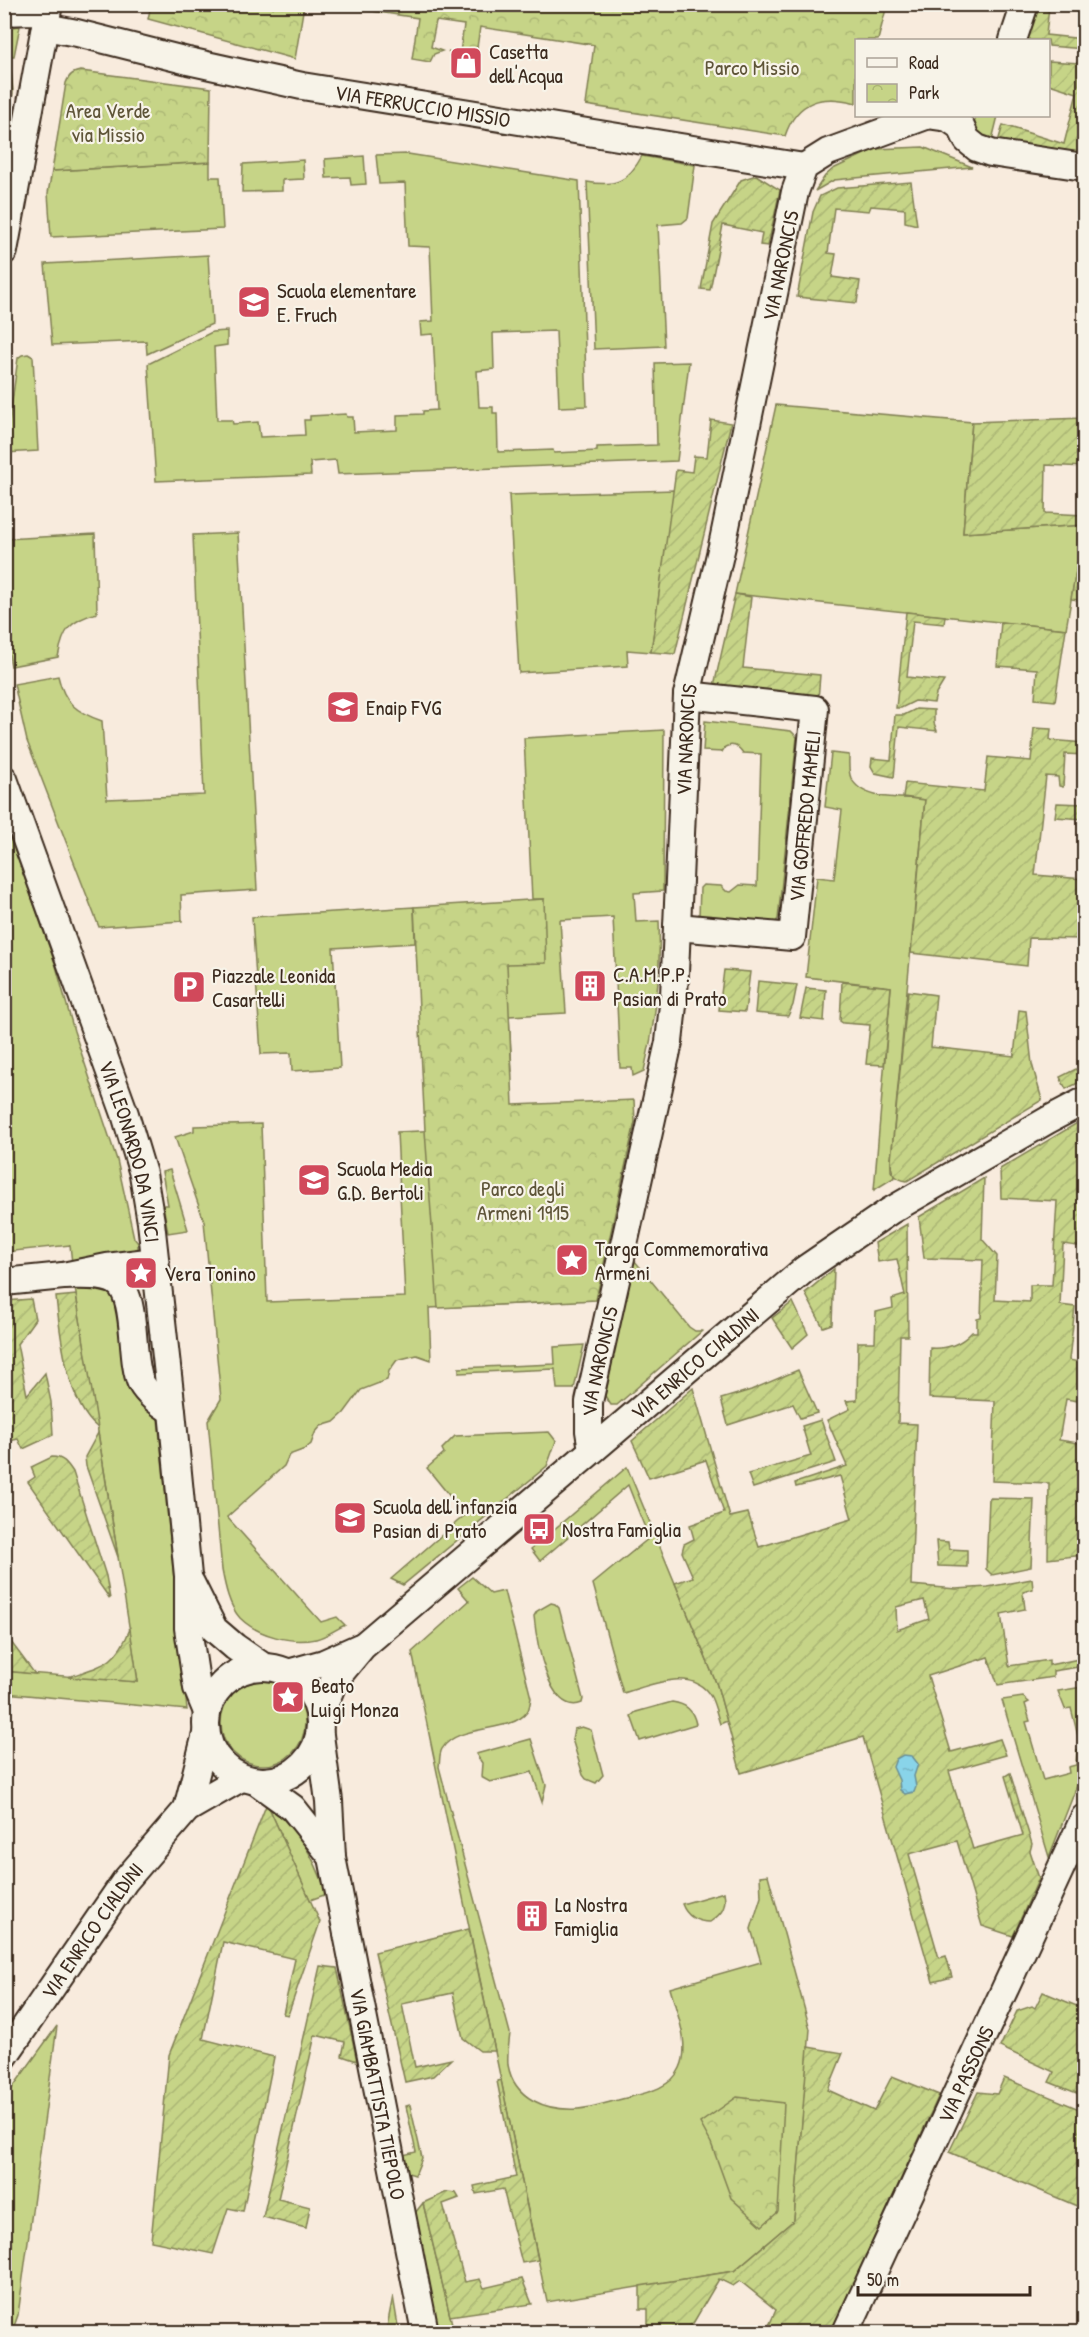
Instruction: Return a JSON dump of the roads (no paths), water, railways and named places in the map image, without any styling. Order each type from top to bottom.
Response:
[{"type":"street","points":[[1013,39],[1025,4]]},
{"type":"street","name":"VIA FERRUCCIO MISSIO","points":[[4,12],[33,11],[47,15],[77,33],[302,86],[804,166]]},
{"type":"street","points":[[4,251],[47,15]]},
{"type":"street","points":[[804,166],[828,153],[923,117]]},
{"type":"street","points":[[941,117],[962,122],[967,140],[977,148],[991,153],[1084,167]]},
{"type":"street","name":"VIA NARONCIS","points":[[592,1450],[589,1431],[589,1402],[669,1042],[674,996],[687,695],[722,546],[795,192],[804,166]]},
{"type":"street","name":"VIA GOFFREDO MAMELI","points":[[677,927],[792,937],[816,709],[687,695]]},
{"type":"street","name":"VIA LEONARDO DA VINCI","points":[[4,779],[125,1114],[143,1174],[156,1261],[172,1411],[188,1576],[188,1628],[196,1688],[206,1723]]},
{"type":"street","name":"VIA ENRICO CIALDINI","points":[[320,1725],[334,1681],[363,1646],[805,1269],[891,1211],[1084,1101]]},
{"type":"street","points":[[4,1282],[63,1276],[107,1267],[156,1261]]},
{"type":"street","points":[[63,1276],[97,1277],[112,1280],[121,1285],[128,1296],[137,1369],[142,1383],[155,1400],[172,1411]]},
{"type":"street","name":"VIA LEONARDO DA VINCI","points":[[188,1576],[214,1629],[235,1647],[276,1670]]},
{"type":"street","name":"VIA ENRICO CIALDINI","points":[[276,1670],[324,1663],[363,1646]]},
{"type":"street","points":[[276,1670],[308,1688],[320,1725],[307,1761],[285,1778],[249,1780],[226,1769],[213,1752],[206,1723],[217,1689],[231,1676],[276,1670]]},
{"type":"street","name":"VIA ENRICO CIALDINI","points":[[187,1809],[206,1723]]},
{"type":"street","name":"VIA GIAMBATTISTA TIEPOLO","points":[[320,1725],[329,1801],[332,1857],[425,2332]]},
{"type":"street","name":"VIA ENRICO CIALDINI","points":[[4,2057],[125,1881],[187,1809],[249,1780]]},
{"type":"street","name":"VIA GIAMBATTISTA TIEPOLO","points":[[249,1780],[292,1808],[332,1857]]},
{"type":"street","name":"VIA PASSONS","points":[[846,2332],[1084,1818]]},
{"type":"water","points":[[903,1755],[912,1756],[918,1764],[914,1776],[916,1787],[914,1792],[905,1794],[900,1790],[899,1780],[893,1767],[896,1759]]},
{"type":"place","name":"Casetta dell'Acqua","points":[[466,63]]},
{"type":"place","name":"Scuola elementare E. Fruch","points":[[254,302]]},
{"type":"place","name":"Enaip FVG","points":[[343,707]]},
{"type":"place","name":"C.A.M.P.P. Pasian di Prato","points":[[590,986]]},
{"type":"place","name":"Piazzale Leonida Casartelli","points":[[189,987]]},
{"type":"place","name":"Scuola Media G.D. Bertoli","points":[[314,1180]]},
{"type":"place","name":"Targa Commemorativa Armeni","points":[[572,1260]]},
{"type":"place","name":"Vera Tonino","points":[[141,1273]]},
{"type":"place","name":"Scuola dell'infanzia Pasian di Prato","points":[[350,1518]]},
{"type":"place","name":"Nostra Famiglia","points":[[539,1529]]},
{"type":"place","name":"Beato Luigi Monza","points":[[288,1697]]},
{"type":"place","name":"La Nostra Famiglia","points":[[532,1916]]},
{"type":"park label","name":"Parco Missio","points":[[752,67]]},
{"type":"park label","name":"Area Verde via Missio","points":[[108,122]]},
{"type":"park label","name":"Parco degli Armeni 1915","points":[[523,1200]]}]
